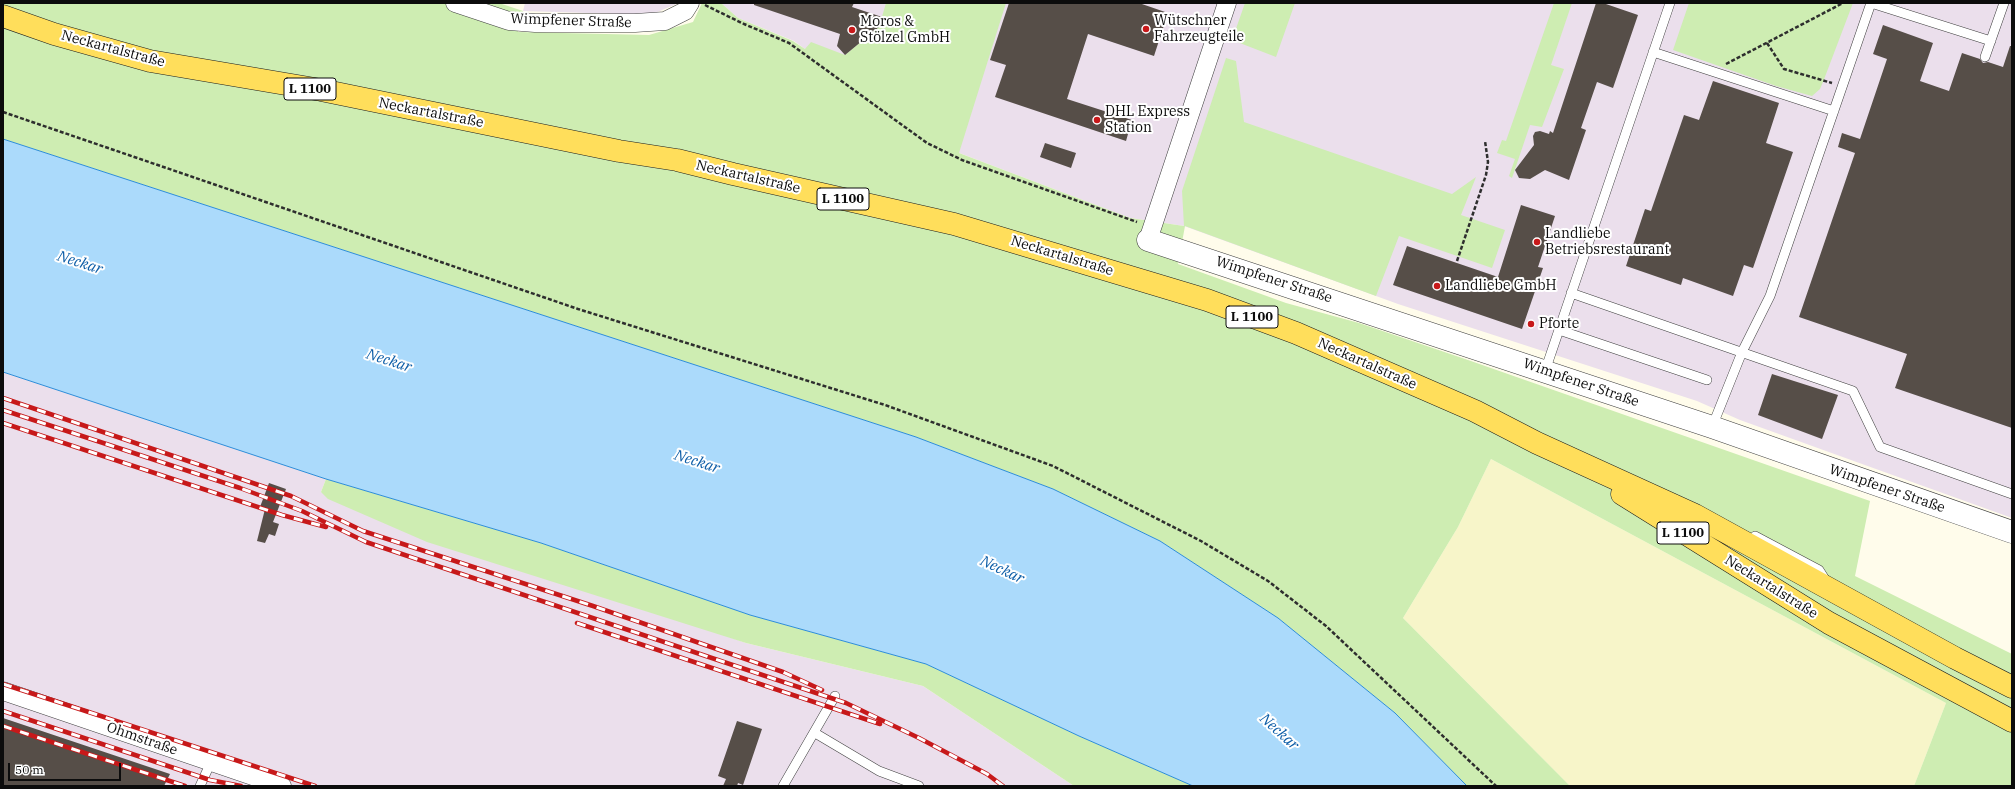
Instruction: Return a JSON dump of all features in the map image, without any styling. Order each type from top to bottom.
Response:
[{"type":"main road","name":"Neckartalstraße","points":[[3,16],[54,34],[150,61],[321,90],[612,149],[655,156],[954,224],[1207,300],[1288,330],[1475,411],[1537,443],[1695,515],[2012,687]]},
{"type":"main road","name":"Neckartalstraße","points":[[1537,443],[1829,623],[2012,721]]},
{"type":"street","name":"Wimpfener Straße","points":[[455,3],[509,21],[535,23],[665,22],[685,11],[690,3]]},
{"type":"street","points":[[1150,234],[1227,3]]},
{"type":"street","name":"Wimpfener Straße","points":[[1150,234],[1545,371],[1712,427],[2012,532]]},
{"type":"street","name":"Ohmstraße","points":[[3,691],[282,786]]},
{"type":"lane","points":[[1545,371],[1670,3]]},
{"type":"lane","points":[[1712,427],[1742,352],[1770,296],[1871,3],[1990,41]]},
{"type":"lane","points":[[1985,57],[2004,3]]},
{"type":"lane","points":[[1653,52],[1834,112]]},
{"type":"lane","points":[[1571,292],[1853,391],[1880,447],[2012,494]]},
{"type":"lane","points":[[1558,330],[1707,380]]},
{"type":"lane","points":[[1695,515],[1722,518]]},
{"type":"lane","points":[[1750,533],[1819,570],[1832,590]]},
{"type":"lane","points":[[783,786],[835,696]]},
{"type":"lane","points":[[815,733],[879,771],[919,786]]},
{"type":"lane","points":[[200,786],[211,762]]},
{"type":"path","points":[[701,3],[744,24],[790,43],[876,107],[934,146],[962,160],[1150,234]]},
{"type":"path","points":[[1712,72],[1843,3]]},
{"type":"path","points":[[1767,43],[1784,69],[1842,87]]},
{"type":"path","points":[[3,112],[578,309],[885,405],[1053,466],[1201,541],[1268,581],[1326,626],[1496,786]]},
{"type":"path","points":[[1457,261],[1486,175],[1488,162],[1485,141]]},
{"type":"shaded area","points":[[525,3],[679,3],[650,15],[523,11]]},
{"type":"shaded area","points":[[721,3],[2012,3],[2012,518],[1740,420],[1697,401],[1398,304],[1184,226],[1130,218],[933,143],[794,41],[738,18]]},
{"type":"shaded area","points":[[3,372],[326,479],[321,492],[746,643],[923,686],[1074,786],[3,786]]},
{"type":"shaded area","points":[[1491,459],[1946,703],[1914,786],[1570,786],[1403,618],[1458,527]]},
{"type":"green space","points":[[3,3],[499,3],[523,11],[518,32],[649,35],[693,22],[702,3],[721,3],[738,18],[793,41],[805,49],[811,42],[845,55],[879,27],[886,3],[1006,3],[959,153],[1130,218],[1184,226],[1182,191],[1226,58],[1236,61],[1244,122],[1452,194],[1476,177],[1461,215],[1505,230],[1492,268],[1399,236],[1376,296],[1185,226],[1178,264],[1286,303],[1359,323],[1468,360],[1870,501],[1855,576],[2012,654],[2012,786],[1914,786],[1946,703],[1491,459],[1458,527],[1403,618],[1570,786],[1467,786],[1395,713],[1278,618],[1160,541],[1053,489],[916,437],[3,139]]},
{"type":"green space","points":[[1245,3],[1295,3],[1276,57],[1232,40]]},
{"type":"green space","points":[[1554,3],[1572,3],[1551,65],[1564,69],[1542,127],[1530,125],[1512,178],[1509,176],[1515,159],[1497,153],[1502,140],[1506,141]]},
{"type":"green space","points":[[1689,3],[1853,3],[1820,89],[1812,96],[1776,86],[1673,50]]},
{"type":"green space","points":[[326,479],[541,543],[750,615],[926,664],[1079,736],[1193,786],[1074,786],[923,686],[746,643],[427,542],[328,499],[321,492]]},
{"type":"water","name":"Neckar","points":[[3,139],[916,437],[1053,489],[1160,541],[1278,618],[1395,713],[1467,786],[1193,786],[1079,736],[926,664],[750,615],[541,543],[326,479],[3,372]]},
{"type":"building","name":"Moros & Stölzel GmbH","points":[[754,3],[854,3],[852,7],[882,17],[879,27],[845,55],[837,46],[840,34],[754,5]]},
{"type":"building","points":[[1009,3],[1139,3],[1168,13],[1154,56],[1088,34],[1067,99],[1132,120],[1126,141],[995,97],[1006,65],[990,60]]},
{"type":"building","points":[[1596,3],[1603,3],[1638,15],[1613,88],[1597,82],[1581,128],[1586,130],[1569,180],[1545,170],[1530,179],[1519,178],[1515,170],[1534,145],[1533,136],[1535,132],[1540,131],[1549,134],[1550,131],[1553,133]]},
{"type":"building","points":[[1883,25],[1933,43],[1920,81],[1949,91],[1962,53],[1980,59],[1983,63],[1988,62],[2003,67],[2010,46],[2012,46],[2012,428],[1895,388],[1907,354],[1799,317],[1855,153],[1838,147],[1842,133],[1860,139],[1887,59],[1873,54]]},
{"type":"building","points":[[1713,81],[1779,103],[1766,143],[1793,152],[1753,268],[1744,265],[1733,296],[1683,278],[1681,285],[1626,266],[1645,209],[1651,211],[1684,115],[1699,120]]},
{"type":"building","points":[[1045,143],[1076,153],[1071,168],[1040,157]]},
{"type":"building","name":"Landliebe GmbH","points":[[1521,205],[1555,216],[1538,267],[1543,268],[1522,329],[1393,285],[1407,246],[1498,277]]},
{"type":"building","points":[[1772,374],[1838,395],[1822,439],[1758,415]]},
{"type":"building","points":[[269,483],[286,489],[273,522],[279,524],[275,536],[269,534],[265,543],[257,541],[265,509],[260,507]]},
{"type":"building","points":[[3,718],[170,774],[164,786],[3,786]]},
{"type":"building","points":[[737,721],[762,729],[743,785],[738,783],[737,786],[723,786],[726,779],[718,776]]},
{"type":"railway","points":[[3,398],[291,496],[363,531],[593,606],[783,672],[822,690]]},
{"type":"railway","points":[[3,410],[240,488],[302,511],[366,542],[846,703],[919,738],[987,774],[1003,786]]},
{"type":"railway","points":[[3,423],[282,515],[326,527]]},
{"type":"railway","points":[[577,623],[880,724]]},
{"type":"railway","points":[[3,684],[315,786]]},
{"type":"railway","points":[[3,711],[210,780],[241,786]]},
{"type":"railway","points":[[3,726],[185,786]]},
{"type":"place","name":"Wütschner Fahrzeugteile","points":[[1146,29]]},
{"type":"place","name":"Moros & Stölzel GmbH","points":[[852,30]]},
{"type":"place","name":"DHL Express Station","points":[[1097,120]]},
{"type":"place","name":"Landliebe Betriebsrestaurant","points":[[1537,242]]},
{"type":"place","name":"Landliebe GmbH","points":[[1437,286]]},
{"type":"place","name":"Pforte","points":[[1531,324]]}]
